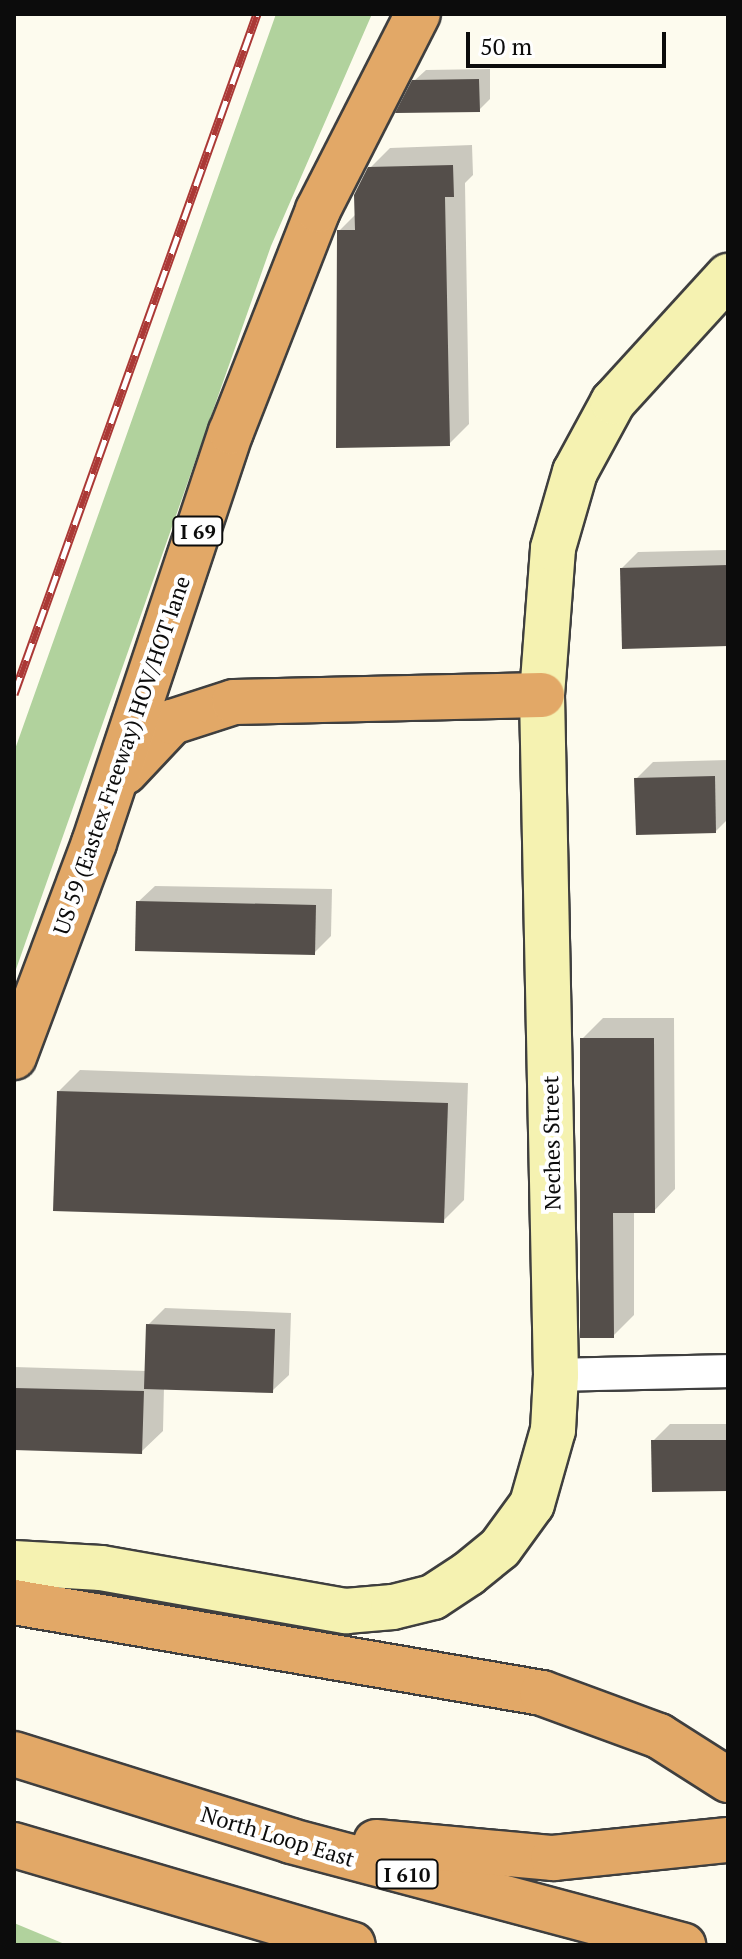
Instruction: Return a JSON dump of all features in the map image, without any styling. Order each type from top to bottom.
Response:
[{"type":"highway","name":"US 59 (Eastex Freeway) HOV/HOT lane","points":[[14,1057],[112,790],[231,432],[318,210],[417,16]]},
{"type":"highway","points":[[112,790],[172,722],[211,707],[292,696],[542,695]]},
{"type":"highway","points":[[14,1602],[542,1693],[659,1736],[728,1780]]},
{"type":"highway","name":"North Loop East","points":[[14,1754],[134,1793],[683,1945]]},
{"type":"highway","points":[[134,1793],[326,1834],[494,1856],[608,1855],[728,1840]]},
{"type":"highway","points":[[14,1845],[353,1945]]},
{"type":"main road","name":"Neches Street","points":[[14,1563],[101,1568],[346,1611],[433,1597],[500,1548],[532,1504],[553,1430],[556,1375],[542,695],[553,548],[575,472],[613,402],[728,276]]},
{"type":"street","points":[[556,1375],[728,1371]]},
{"type":"green space","points":[[276,14],[372,14],[271,246],[14,975],[14,752]]},
{"type":"green space","points":[[14,1923],[67,1945],[14,1945]]},
{"type":"building","points":[[479,79],[480,112],[395,113],[412,80]]},
{"type":"building","points":[[453,165],[454,197],[445,197],[450,446],[336,448],[337,230],[355,230],[354,195],[368,167]]},
{"type":"building","points":[[728,565],[728,646],[622,649],[620,568]]},
{"type":"building","points":[[715,776],[716,833],[636,835],[634,778]]},
{"type":"building","points":[[136,901],[316,905],[315,955],[135,951]]},
{"type":"building","points":[[580,1038],[654,1038],[655,1213],[613,1213],[614,1338],[580,1338]]},
{"type":"building","points":[[57,1091],[448,1103],[444,1223],[53,1211]]},
{"type":"building","points":[[146,1324],[275,1329],[273,1393],[144,1389]]},
{"type":"building","points":[[14,1388],[144,1391],[142,1454],[14,1450]]},
{"type":"building","points":[[651,1440],[728,1440],[728,1491],[652,1492]]},
{"type":"railway","points":[[14,694],[257,14]]}]
